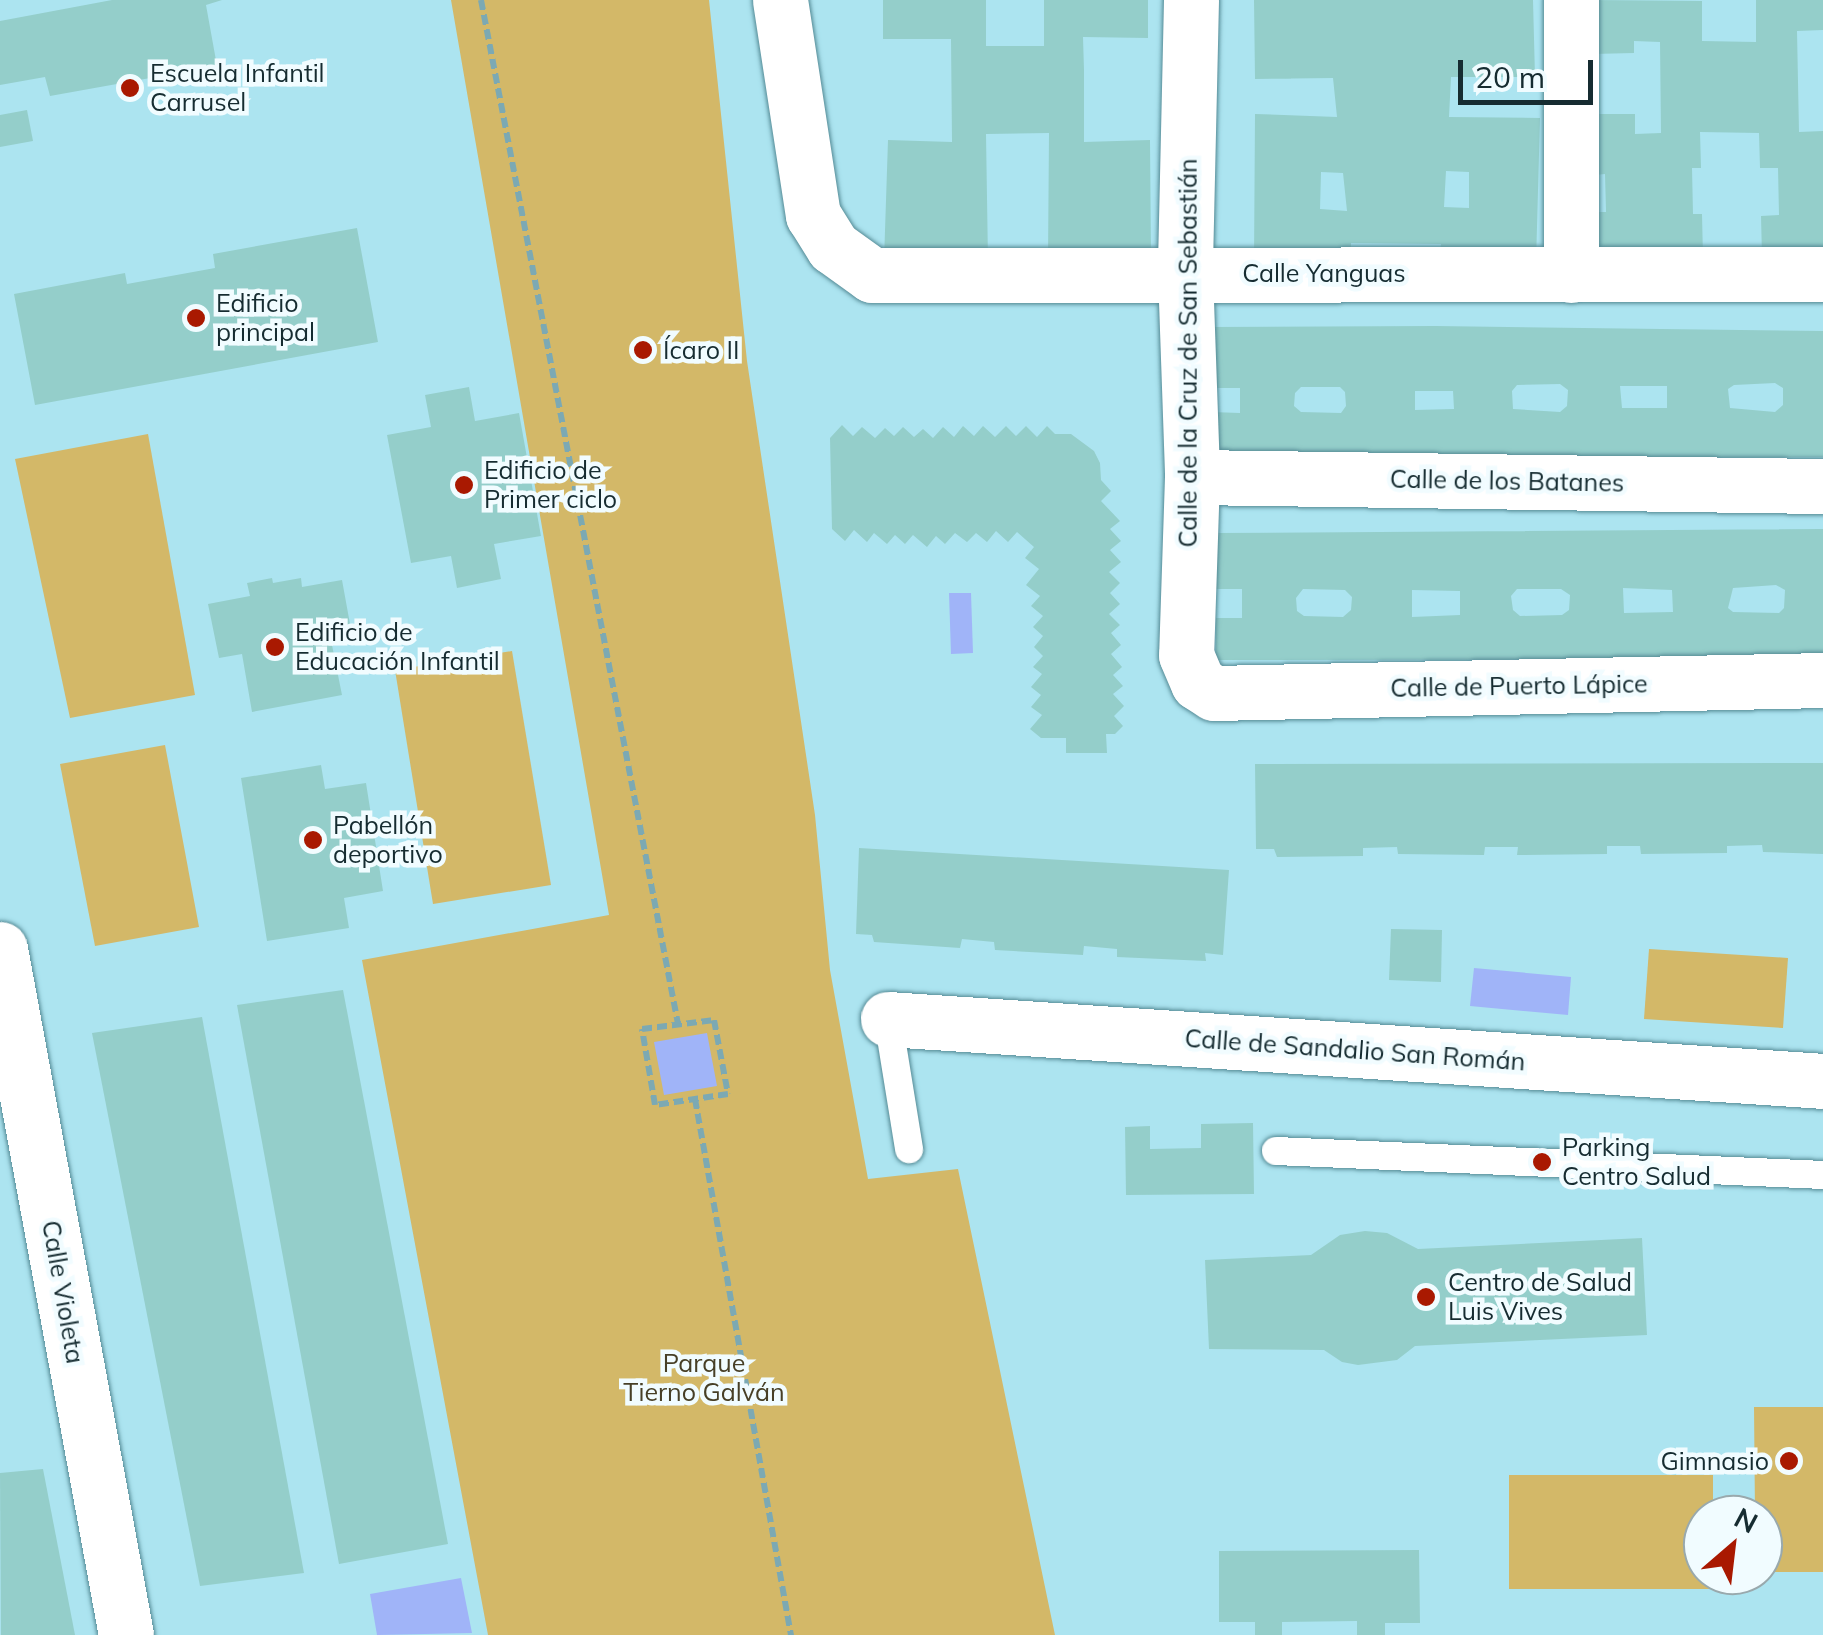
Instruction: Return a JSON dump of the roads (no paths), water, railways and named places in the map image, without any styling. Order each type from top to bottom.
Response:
[{"type":"street","name":"Calle Yanguas","points":[[780,0],[813,215],[833,247],[872,274],[1823,274]]},
{"type":"street","name":"Calle de la Cruz de San Sebastián","points":[[1191,0],[1185,272],[1192,477],[1187,665],[1204,690],[1214,692]]},
{"type":"street","points":[[1571,0],[1571,275]]},
{"type":"street","name":"Calle de los Batanes","points":[[1192,477],[1823,486]]},
{"type":"street","name":"Calle de Puerto Lápice","points":[[1214,692],[1823,680]]},
{"type":"street","name":"Calle Violeta","points":[[0,949],[126,1635]]},
{"type":"street","name":"Calle de Sandalio San Román","points":[[888,1019],[1823,1082]]},
{"type":"lane","points":[[888,1019],[909,1149]]},
{"type":"lane","points":[[1276,1151],[1823,1176]]},
{"type":"water","points":[[949,593],[971,593],[973,653],[951,654]]},
{"type":"water","points":[[1474,968],[1571,977],[1568,1015],[1470,1006]]},
{"type":"water","points":[[707,1033],[717,1086],[664,1095],[654,1042]]},
{"type":"water","points":[[461,1578],[472,1633],[377,1635],[370,1594]]},
{"type":"place","name":"Escuela Infantil Carrusel","points":[[130,88]]},
{"type":"place","name":"Edificio principal","points":[[196,318]]},
{"type":"place","name":"Ícaro II","points":[[643,350]]},
{"type":"place","name":"Edificio de Primer ciclo","points":[[464,485]]},
{"type":"place","name":"Edificio de Educación Infantil","points":[[275,647]]},
{"type":"place","name":"Pabellón deportivo","points":[[313,840]]},
{"type":"place","name":"Parking Centro Salud","points":[[1542,1162]]},
{"type":"place","name":"Centro de Salud Luis Vives","points":[[1426,1297]]},
{"type":"place","name":"Gimnasio","points":[[1789,1461]]},
{"type":"park label","name":"Parque Tierno Galván","points":[[704,1378]]}]
